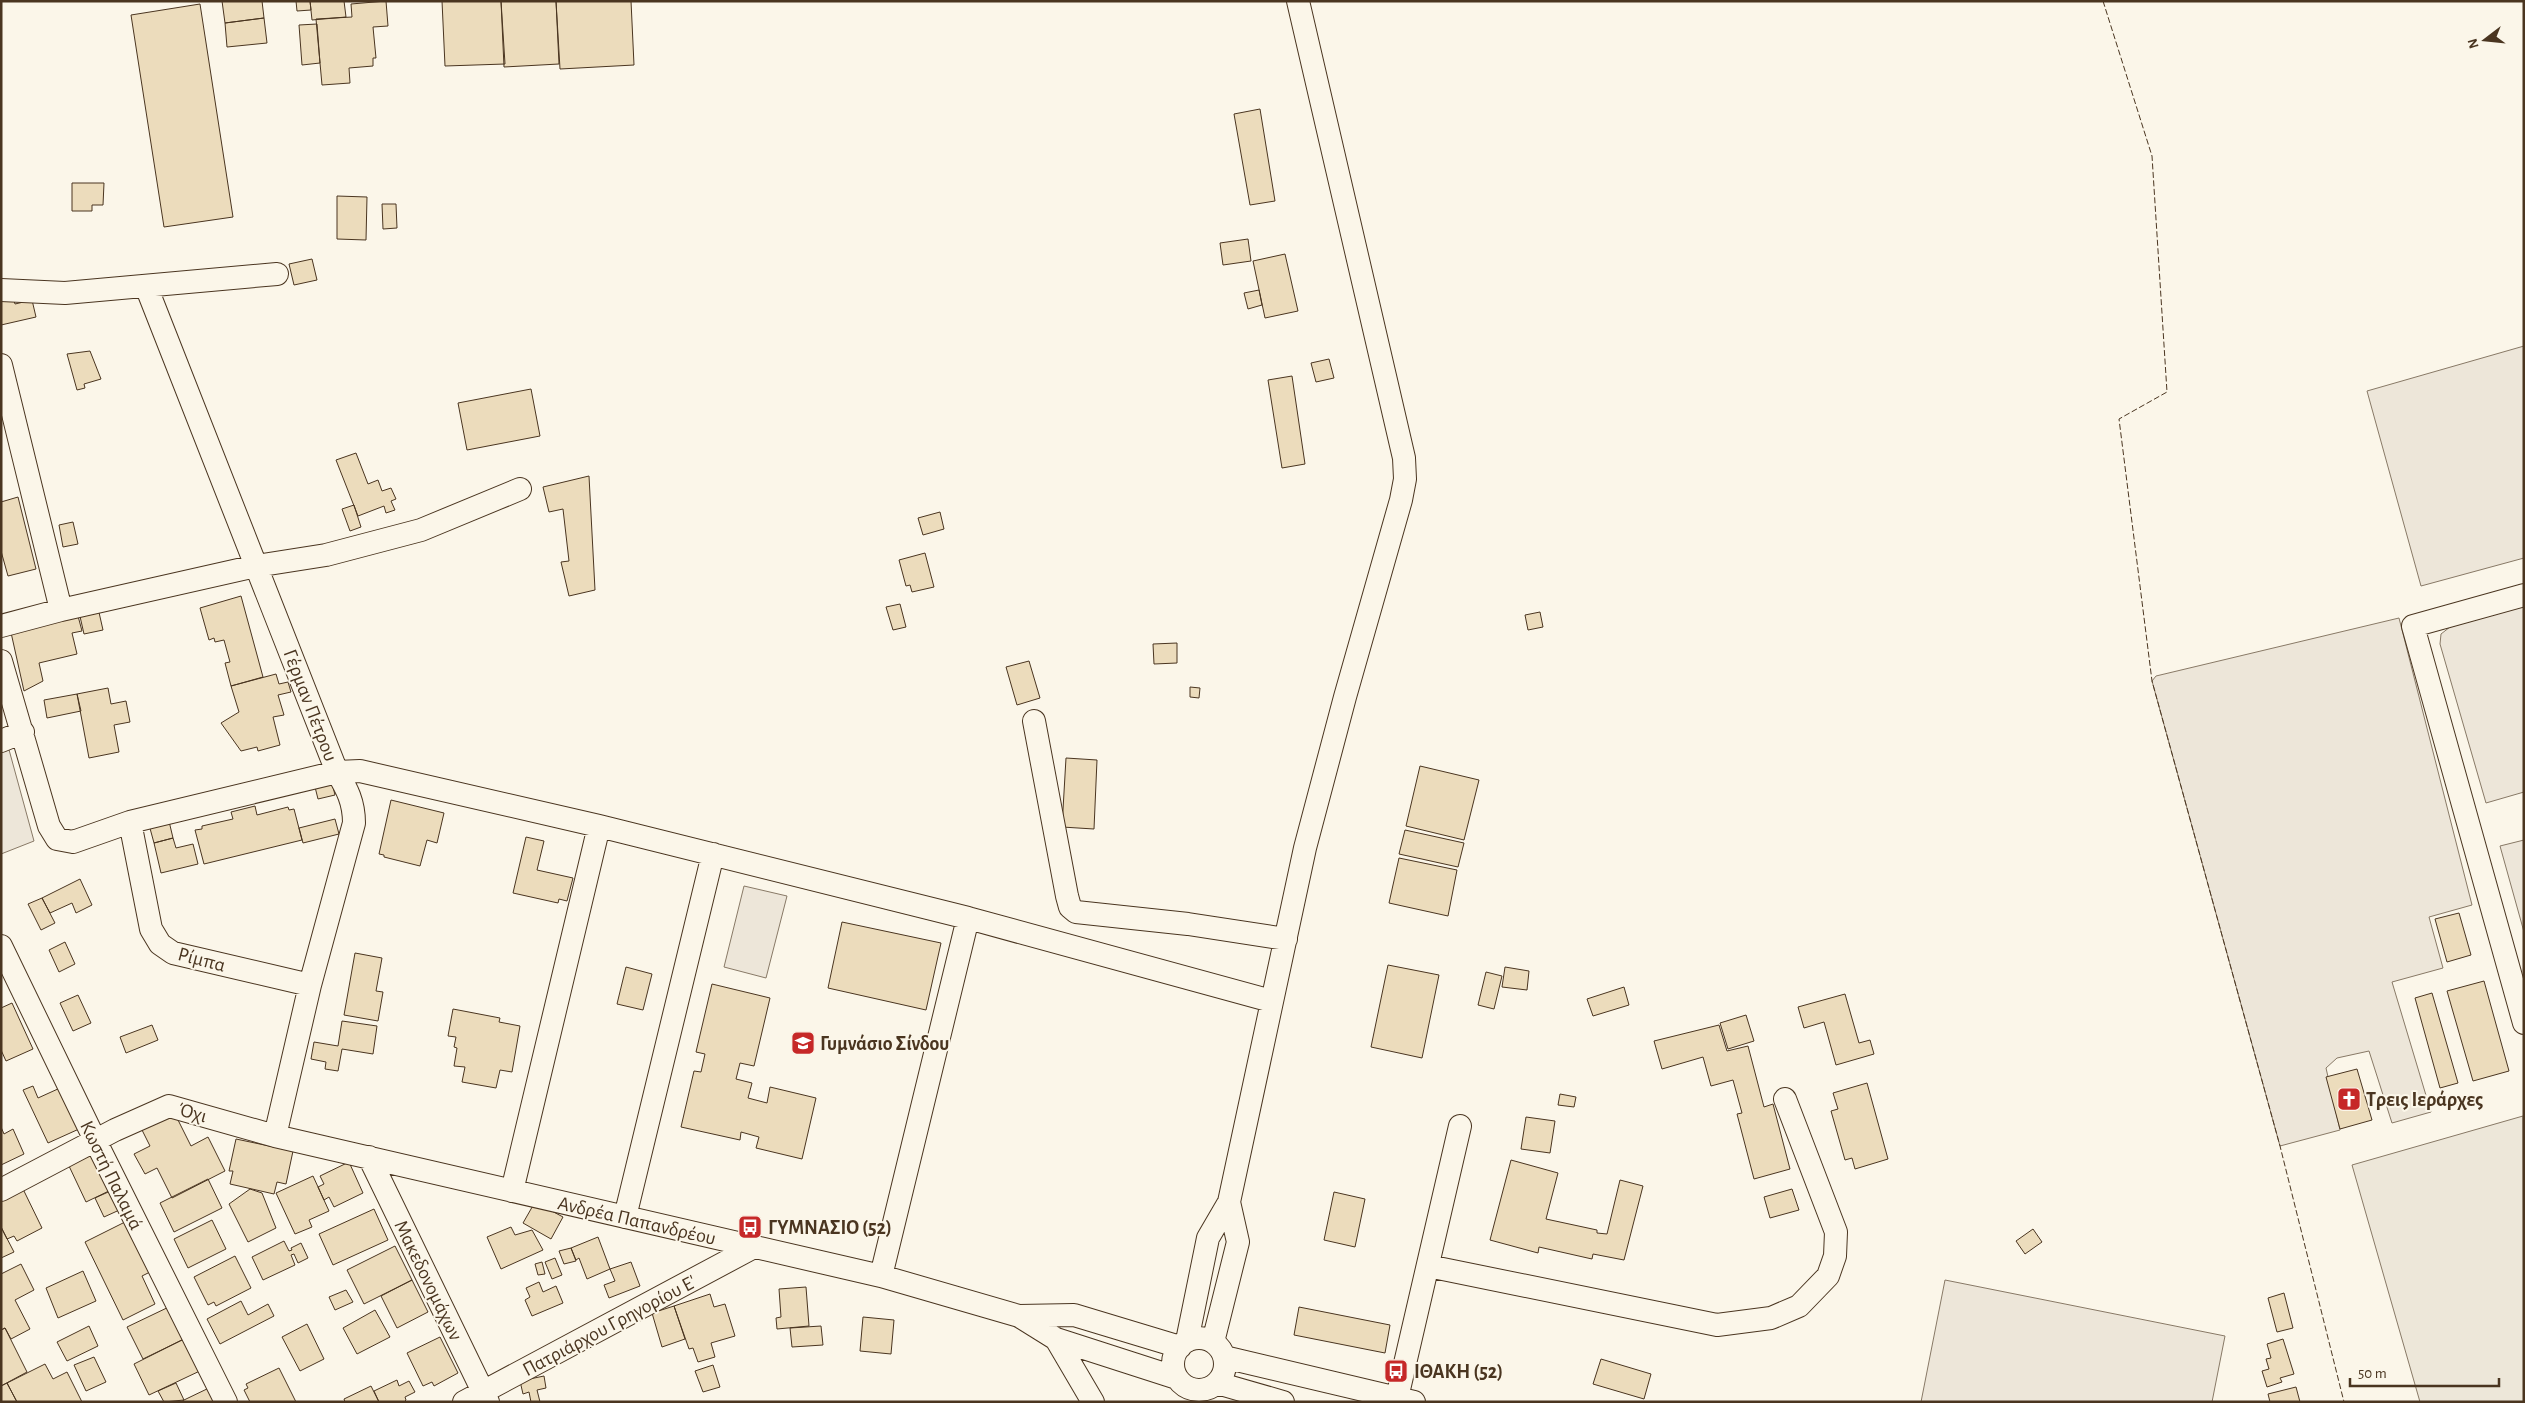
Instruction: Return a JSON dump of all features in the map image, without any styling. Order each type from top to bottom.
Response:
[{"type":"street","points":[[1283,1402],[1213,1390],[1182,1389],[1173,1362],[1183,1344],[1208,1238],[1229,1202],[1305,848],[1344,696],[1401,500],[1404,479],[1404,458],[1298,1]]},
{"type":"street","points":[[1,290],[65,293],[277,274]]},
{"type":"street","name":"Γέρμαν Πέτρου","points":[[146,286],[337,772],[349,791],[354,808],[354,823],[310,985],[275,1136]]},
{"type":"street","points":[[1,365],[61,610]]},
{"type":"street","points":[[1,626],[61,610],[256,566],[326,555],[421,530],[520,489]]},
{"type":"street","points":[[2524,595],[2413,626],[2524,1023]]},
{"type":"street","points":[[1,661],[49,826],[57,839],[72,842],[130,822],[337,772],[360,771],[599,826],[968,918],[1271,1001]]},
{"type":"street","points":[[1034,721],[1070,907],[1076,912],[1188,924],[1286,940]]},
{"type":"street","points":[[1,742],[22,732]]},
{"type":"street","name":"Ρίμπα","points":[[130,822],[151,929],[160,944],[173,953],[310,985]]},
{"type":"street","points":[[512,1191],[599,826]]},
{"type":"street","points":[[625,1217],[713,854]]},
{"type":"street","points":[[882,1276],[968,918]]},
{"type":"street","name":"Κωστή Παλαμά","points":[[1,946],[95,1140],[226,1402]]},
{"type":"street","points":[[1428,1266],[1717,1325],[1770,1318],[1799,1306],[1828,1276],[1836,1256],[1836,1232],[1785,1099]]},
{"type":"street","name":"Όχι","points":[[1,1190],[95,1140],[169,1106],[275,1136],[369,1157]]},
{"type":"street","points":[[1183,1344],[1204,1339],[1218,1350],[1406,1400],[1428,1266],[1460,1126]]},
{"type":"street","name":"Ανδρέα Παπανδρέου","points":[[369,1157],[754,1248],[882,1276],[1020,1316],[1056,1339],[1182,1389]]},
{"type":"street","name":"Μακεδονομάχων","points":[[369,1157],[479,1399]]},
{"type":"street","points":[[1213,1390],[1225,1366],[1218,1350],[1238,1242],[1229,1202]]},
{"type":"street","name":"Πατριάρχου Γρηγορίου Ε'","points":[[479,1399],[754,1248]]},
{"type":"street","name":"Ανδρέα Παπανδρέου","points":[[1020,1316],[1074,1315],[1183,1344]]},
{"type":"street","points":[[1056,1339],[1093,1402]]},
{"type":"shaded area","points":[[2524,346],[2524,558],[2421,586],[2367,391]]},
{"type":"shaded area","points":[[2524,606],[2524,792],[2486,803],[2440,644],[2441,634],[2450,627]]},
{"type":"shaded area","points":[[2399,618],[2472,905],[2429,917],[2443,968],[2392,982],[2431,1112],[2392,1123],[2369,1051],[2337,1058],[2326,1068],[2340,1130],[2280,1146],[2152,681],[2156,676]]},
{"type":"shaded area","points":[[8,746],[34,841],[1,854],[1,749]]},
{"type":"shaded area","points":[[2524,840],[2524,932],[2500,846]]},
{"type":"shaded area","points":[[744,886],[787,896],[766,978],[724,967]]},
{"type":"shaded area","points":[[2523,1116],[2524,1402],[2420,1402],[2352,1165]]},
{"type":"shaded area","points":[[1945,1280],[2225,1336],[2212,1402],[1921,1402]]},
{"type":"building","points":[[222,1],[262,1],[264,18],[225,23]]},
{"type":"building","points":[[296,1],[310,1],[311,10],[297,11]]},
{"type":"building","points":[[310,1],[344,1],[346,17],[312,20]]},
{"type":"building","points":[[386,1],[388,26],[373,27],[376,58],[373,58],[373,66],[349,68],[350,83],[322,85],[316,19],[352,17],[351,4]]},
{"type":"building","points":[[442,1],[501,1],[505,64],[445,66]]},
{"type":"building","points":[[501,1],[556,1],[559,64],[504,67]]},
{"type":"building","points":[[556,1],[631,1],[634,65],[560,69]]},
{"type":"building","points":[[200,4],[233,217],[164,227],[131,15]]},
{"type":"building","points":[[264,18],[267,43],[227,47],[225,23]]},
{"type":"building","points":[[317,24],[320,63],[302,65],[299,25]]},
{"type":"building","points":[[1260,109],[1275,201],[1250,205],[1234,114]]},
{"type":"building","points":[[72,183],[104,183],[103,205],[92,205],[92,211],[72,211]]},
{"type":"building","points":[[337,196],[367,197],[366,240],[337,239]]},
{"type":"building","points":[[382,204],[396,204],[397,228],[383,229]]},
{"type":"building","points":[[1248,239],[1251,261],[1223,265],[1220,243]]},
{"type":"building","points":[[1285,254],[1298,311],[1265,318],[1253,261]]},
{"type":"building","points":[[312,259],[317,280],[294,285],[289,264]]},
{"type":"building","points":[[1259,290],[1262,305],[1248,309],[1244,293]]},
{"type":"building","points":[[11,292],[15,304],[32,300],[36,317],[1,325],[1,295]]},
{"type":"building","points":[[90,351],[101,379],[84,384],[85,388],[77,390],[67,354]]},
{"type":"building","points":[[1329,359],[1334,378],[1316,382],[1311,363]]},
{"type":"building","points":[[1292,376],[1305,464],[1282,468],[1268,380]]},
{"type":"building","points":[[531,389],[540,436],[467,450],[458,403]]},
{"type":"building","points":[[356,453],[368,484],[378,480],[382,491],[391,488],[396,499],[391,501],[395,510],[386,513],[384,506],[358,516],[336,460]]},
{"type":"building","points":[[589,476],[595,590],[569,596],[561,562],[569,561],[563,509],[549,512],[543,487]]},
{"type":"building","points":[[18,497],[36,569],[8,576],[1,551],[1,502]]},
{"type":"building","points":[[354,505],[361,527],[350,531],[342,509]]},
{"type":"building","points":[[940,512],[944,529],[923,535],[918,518]]},
{"type":"building","points":[[73,522],[78,544],[63,547],[59,525]]},
{"type":"building","points":[[925,553],[934,587],[912,592],[910,585],[906,586],[899,560]]},
{"type":"building","points":[[241,596],[263,677],[231,686],[225,663],[230,662],[224,640],[215,642],[214,638],[209,640],[200,608]]},
{"type":"building","points":[[900,604],[906,627],[893,630],[886,607]]},
{"type":"building","points":[[98,608],[103,630],[84,634],[79,612]]},
{"type":"building","points":[[1540,612],[1543,627],[1528,630],[1525,615]]},
{"type":"building","points":[[78,616],[82,631],[72,633],[77,654],[39,663],[43,681],[24,691],[10,628]]},
{"type":"building","points":[[1177,643],[1177,663],[1154,664],[1153,644]]},
{"type":"building","points":[[1029,661],[1040,698],[1017,705],[1006,667]]},
{"type":"building","points":[[276,674],[279,684],[288,682],[291,692],[278,695],[284,715],[273,717],[280,745],[258,751],[257,747],[241,751],[221,723],[239,712],[231,686]]},
{"type":"building","points":[[1190,687],[1200,688],[1199,698],[1190,697]]},
{"type":"building","points":[[108,688],[111,704],[126,701],[130,722],[114,725],[119,752],[89,758],[77,694]]},
{"type":"building","points":[[77,694],[81,711],[47,718],[44,700]]},
{"type":"building","points":[[1066,758],[1097,760],[1094,829],[1062,827]]},
{"type":"building","points":[[1420,766],[1479,780],[1464,840],[1406,826]]},
{"type":"building","points":[[331,779],[335,795],[318,799],[314,783]]},
{"type":"building","points":[[391,800],[444,813],[437,843],[427,840],[420,866],[379,854]]},
{"type":"building","points":[[255,806],[257,815],[288,807],[289,810],[294,809],[302,840],[204,864],[195,830],[202,829],[202,826],[233,819],[231,812]]},
{"type":"building","points":[[168,817],[173,838],[154,843],[148,821]]},
{"type":"building","points":[[335,819],[339,834],[303,843],[299,828]]},
{"type":"building","points":[[1405,830],[1464,843],[1458,867],[1399,854]]},
{"type":"building","points":[[526,837],[544,841],[537,870],[573,878],[567,901],[559,899],[558,903],[513,893]]},
{"type":"building","points":[[173,838],[176,848],[193,844],[198,864],[161,873],[154,843]]},
{"type":"building","points":[[1399,858],[1457,870],[1448,916],[1389,903]]},
{"type":"building","points":[[80,879],[92,905],[76,913],[72,903],[50,913],[42,898]]},
{"type":"building","points":[[42,898],[55,923],[41,930],[28,904]]},
{"type":"building","points":[[2459,913],[2471,955],[2447,962],[2435,919]]},
{"type":"building","points":[[842,922],[941,943],[926,1010],[828,988]]},
{"type":"building","points":[[65,942],[75,964],[59,972],[49,950]]},
{"type":"building","points":[[355,953],[382,958],[376,991],[383,992],[378,1021],[344,1015]]},
{"type":"building","points":[[1388,965],[1439,975],[1422,1058],[1371,1047]]},
{"type":"building","points":[[626,967],[652,974],[643,1010],[617,1004]]},
{"type":"building","points":[[1505,967],[1529,971],[1527,990],[1502,987]]},
{"type":"building","points":[[1486,972],[1502,976],[1494,1009],[1478,1005]]},
{"type":"building","points":[[2484,981],[2509,1071],[2473,1081],[2447,991]]},
{"type":"building","points":[[712,984],[770,998],[754,1066],[740,1063],[736,1079],[752,1083],[748,1098],[767,1103],[770,1087],[816,1098],[802,1159],[756,1148],[759,1137],[741,1132],[740,1140],[681,1127],[694,1071],[701,1072],[705,1054],[696,1052]]},
{"type":"building","points":[[1624,987],[1629,1005],[1593,1016],[1587,999]]},
{"type":"building","points":[[2432,993],[2458,1083],[2440,1088],[2415,998]]},
{"type":"building","points":[[1845,994],[1859,1043],[1870,1040],[1874,1054],[1836,1065],[1824,1022],[1804,1028],[1798,1007]]},
{"type":"building","points":[[78,995],[91,1023],[73,1031],[60,1003]]},
{"type":"building","points":[[12,1003],[33,1049],[6,1061],[1,1050],[1,1008]]},
{"type":"building","points":[[453,1009],[500,1018],[499,1022],[520,1026],[512,1072],[500,1070],[496,1088],[462,1082],[465,1067],[454,1066],[457,1048],[454,1047],[456,1037],[448,1036]]},
{"type":"building","points":[[1746,1015],[1754,1041],[1728,1049],[1720,1023]]},
{"type":"building","points":[[342,1021],[377,1026],[373,1054],[342,1049],[338,1071],[325,1069],[326,1062],[311,1059],[314,1042],[338,1046]]},
{"type":"building","points":[[152,1025],[158,1040],[126,1053],[120,1037]]},
{"type":"building","points":[[1719,1025],[1727,1051],[1748,1046],[1764,1107],[1773,1104],[1790,1169],[1754,1179],[1737,1114],[1742,1113],[1733,1080],[1711,1086],[1703,1057],[1662,1069],[1654,1041]]},
{"type":"building","name":"Τρεις Ιεράρχες","points":[[2357,1069],[2372,1120],[2340,1129],[2326,1077]]},
{"type":"building","points":[[1867,1083],[1888,1159],[1855,1169],[1852,1158],[1845,1160],[1831,1111],[1838,1109],[1833,1093]]},
{"type":"building","points":[[33,1086],[38,1098],[60,1088],[79,1129],[48,1143],[23,1090]]},
{"type":"building","points":[[1560,1094],[1576,1097],[1574,1107],[1558,1105]]},
{"type":"building","points":[[174,1112],[191,1146],[208,1137],[225,1171],[172,1198],[157,1168],[145,1174],[134,1154],[150,1146],[141,1128]]},
{"type":"building","points":[[1526,1117],[1555,1121],[1550,1153],[1521,1149]]},
{"type":"building","points":[[1,1127],[4,1134],[13,1129],[24,1154],[1,1165]]},
{"type":"building","points":[[236,1139],[293,1151],[286,1184],[277,1182],[274,1194],[230,1184],[233,1171],[229,1171]]},
{"type":"building","points":[[96,1153],[113,1189],[86,1202],[69,1166]]},
{"type":"building","points":[[1511,1160],[1558,1173],[1546,1219],[1597,1230],[1597,1233],[1607,1234],[1620,1180],[1643,1186],[1624,1260],[1593,1254],[1592,1259],[1539,1247],[1538,1253],[1490,1240]]},
{"type":"building","points":[[349,1162],[363,1193],[334,1207],[329,1197],[324,1200],[318,1187],[324,1184],[320,1176]]},
{"type":"building","points":[[313,1176],[329,1211],[309,1220],[312,1227],[295,1234],[276,1193]]},
{"type":"building","points":[[208,1179],[222,1208],[174,1232],[160,1203]]},
{"type":"building","points":[[117,1188],[126,1207],[104,1217],[95,1198]]},
{"type":"building","points":[[23,1189],[42,1228],[17,1241],[14,1236],[7,1239],[1,1227],[1,1200]]},
{"type":"building","points":[[250,1189],[262,1193],[276,1228],[248,1242],[229,1204]]},
{"type":"building","points":[[1792,1189],[1799,1210],[1770,1218],[1764,1197]]},
{"type":"building","points":[[1334,1192],[1365,1199],[1355,1247],[1324,1240]]},
{"type":"building","points":[[535,1202],[563,1217],[551,1239],[523,1223]]},
{"type":"building","points":[[374,1209],[388,1240],[333,1265],[319,1234]]},
{"type":"building","points":[[212,1220],[226,1249],[188,1268],[174,1239]]},
{"type":"building","points":[[127,1221],[152,1271],[142,1276],[155,1304],[123,1320],[85,1242]]},
{"type":"building","points":[[1,1227],[14,1252],[1,1258]]},
{"type":"building","points":[[511,1227],[515,1235],[532,1230],[543,1250],[501,1269],[487,1237]]},
{"type":"building","points":[[2033,1229],[2042,1242],[2025,1254],[2016,1241]]},
{"type":"building","points":[[598,1237],[610,1269],[587,1279],[579,1258],[576,1260],[571,1248]]},
{"type":"building","points":[[284,1241],[289,1251],[301,1243],[308,1258],[298,1263],[294,1254],[291,1255],[295,1265],[263,1280],[252,1257]]},
{"type":"building","points":[[395,1246],[412,1280],[364,1304],[347,1270]]},
{"type":"building","points":[[571,1248],[576,1261],[564,1264],[559,1251]]},
{"type":"building","points":[[235,1256],[251,1288],[216,1306],[214,1302],[208,1305],[194,1277]]},
{"type":"building","points":[[555,1258],[562,1275],[552,1279],[545,1262]]},
{"type":"building","points":[[542,1262],[545,1274],[538,1275],[535,1264]]},
{"type":"building","points":[[631,1262],[640,1286],[609,1298],[604,1285],[615,1281],[610,1269]]},
{"type":"building","points":[[21,1264],[34,1290],[15,1300],[30,1329],[11,1339],[5,1328],[1,1330],[1,1274]]},
{"type":"building","points":[[83,1271],[96,1301],[58,1318],[46,1288]]},
{"type":"building","points":[[412,1280],[428,1312],[397,1328],[381,1296]]},
{"type":"building","points":[[539,1282],[543,1292],[556,1286],[563,1303],[532,1316],[525,1300],[530,1297],[526,1288]]},
{"type":"building","points":[[806,1287],[809,1326],[777,1329],[776,1318],[781,1317],[779,1289]]},
{"type":"building","points":[[346,1290],[353,1302],[335,1310],[329,1297]]},
{"type":"building","points":[[2284,1293],[2293,1328],[2277,1332],[2268,1298]]},
{"type":"building","points":[[710,1294],[714,1307],[725,1304],[735,1336],[711,1343],[715,1357],[698,1362],[693,1348],[689,1349],[674,1306]]},
{"type":"building","points":[[241,1301],[248,1315],[268,1304],[274,1316],[220,1344],[207,1319]]},
{"type":"building","points":[[173,1305],[188,1337],[143,1359],[127,1327]]},
{"type":"building","points":[[674,1306],[685,1339],[662,1347],[652,1313]]},
{"type":"building","points":[[1299,1307],[1390,1325],[1385,1353],[1294,1335]]},
{"type":"building","points":[[375,1310],[390,1337],[357,1354],[343,1328]]},
{"type":"building","points":[[863,1317],[894,1320],[891,1354],[860,1351]]},
{"type":"building","points":[[307,1324],[324,1359],[300,1371],[282,1337]]},
{"type":"building","points":[[89,1326],[98,1346],[67,1361],[57,1342]]},
{"type":"building","points":[[821,1326],[823,1345],[792,1347],[790,1328]]},
{"type":"building","points":[[5,1328],[27,1372],[1,1386],[1,1330]]},
{"type":"building","points":[[188,1337],[204,1369],[149,1395],[134,1364]]},
{"type":"building","points":[[440,1337],[458,1373],[434,1386],[432,1382],[423,1386],[407,1353]]},
{"type":"building","points":[[2283,1339],[2294,1374],[2280,1378],[2282,1382],[2267,1387],[2262,1371],[2269,1369],[2266,1359],[2271,1358],[2267,1344]]},
{"type":"building","points":[[94,1357],[106,1382],[86,1391],[74,1365]]},
{"type":"building","points":[[1601,1359],[1651,1374],[1644,1399],[1593,1384]]},
{"type":"building","points":[[45,1364],[53,1379],[67,1372],[82,1402],[17,1402],[7,1383]]},
{"type":"building","points":[[713,1365],[720,1387],[703,1392],[695,1371]]},
{"type":"building","points":[[279,1368],[296,1402],[250,1402],[244,1390],[248,1388],[246,1384]]},
{"type":"building","points":[[544,1376],[546,1388],[537,1390],[540,1402],[531,1402],[529,1392],[523,1394],[520,1381]]},
{"type":"building","points":[[397,1380],[399,1386],[409,1381],[415,1392],[405,1397],[406,1400],[404,1402],[379,1402],[374,1391]]},
{"type":"building","points":[[7,1383],[17,1402],[1,1402],[1,1386]]},
{"type":"building","points":[[176,1383],[184,1400],[164,1402],[158,1391]]},
{"type":"building","points":[[371,1386],[379,1402],[345,1402],[344,1399]]},
{"type":"building","points":[[211,1387],[218,1402],[181,1402],[184,1400]]},
{"type":"building","points":[[2296,1387],[2300,1402],[2270,1402],[2268,1394]]},
{"type":"fence","points":[[2103,1],[2152,156],[2167,392],[2119,419],[2152,681],[2280,1146],[2344,1402]]},
{"type":"place","name":"Γυμνάσιο Σίνδου","points":[[803,1043]]},
{"type":"place","name":"Τρεις Ιεράρχες","points":[[2349,1099]]},
{"type":"place","name":"ΓΥΜΝΑΣΙΟ (52)","points":[[750,1227]]},
{"type":"place","name":"ΙΘΑΚΗ (52)","points":[[1396,1371]]}]
